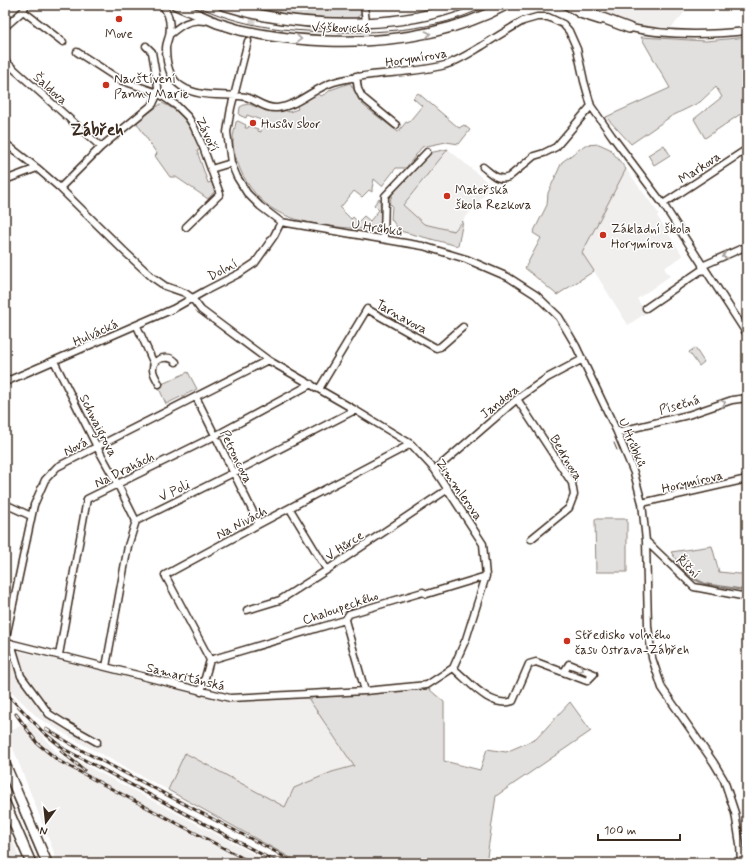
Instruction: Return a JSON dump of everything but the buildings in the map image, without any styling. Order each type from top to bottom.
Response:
[{"type":"street","name":"Horymírova","points":[[162,5],[166,10],[170,22],[166,46],[169,68],[172,76],[181,86],[198,93],[247,98],[268,108],[282,107],[332,82],[356,76],[414,70],[444,65],[459,60],[523,20],[537,17],[548,17],[563,24],[573,38],[577,49],[591,106],[663,204],[747,334]]},
{"type":"street","name":"Výškovická","points":[[176,5],[217,23],[240,30],[285,38],[356,41],[390,40],[432,33],[463,25],[506,5]]},
{"type":"street","name":"Výškovická","points":[[223,5],[244,12],[305,21],[366,22],[413,18],[440,12],[461,5]]},
{"type":"street","points":[[364,5],[366,22]]},
{"type":"street","points":[[565,5],[587,17],[629,28],[666,33],[699,34],[747,30]]},
{"type":"street","points":[[575,5],[597,16],[629,28]]},
{"type":"street","points":[[5,27],[24,8],[63,42]]},
{"type":"street","points":[[169,35],[183,23],[197,19],[217,23]]},
{"type":"street","points":[[248,41],[227,132],[231,163],[237,177],[247,193],[260,206],[281,222]]},
{"type":"street","points":[[60,188],[101,146],[153,104],[158,93],[158,87],[152,52],[146,46]]},
{"type":"street","name":"Závoří","points":[[77,52],[120,80],[158,93],[177,106],[188,117],[193,125],[220,194],[186,227]]},
{"type":"street","name":"Šaldova","points":[[5,61],[101,146]]},
{"type":"street","points":[[356,76],[358,89],[362,97],[396,125]]},
{"type":"street","points":[[483,167],[496,178],[504,179],[509,177],[534,156],[556,147],[591,106]]},
{"type":"street","points":[[5,143],[60,188],[152,277],[165,286],[185,293],[192,298]]},
{"type":"street","name":"Markova","points":[[663,204],[747,149]]},
{"type":"street","points":[[384,238],[385,196],[426,152]]},
{"type":"street","points":[[211,169],[231,163]]},
{"type":"street","points":[[5,180],[37,168]]},
{"type":"street","name":"U Hrůbků","points":[[281,222],[384,238],[423,246],[466,259],[508,277],[536,295],[559,317],[576,346],[618,432],[634,473],[642,503],[646,541],[648,626],[652,658],[662,688],[714,763],[724,780],[735,813],[740,844],[740,863]]},
{"type":"street","name":"Dolní","points":[[192,298],[240,273],[255,262],[274,236],[281,222]]},
{"type":"street","points":[[646,308],[704,268],[747,246]]},
{"type":"street","name":"Hulvácká","points":[[5,382],[137,326],[192,298]]},
{"type":"street","name":"Zimmlerova","points":[[192,298],[201,310],[268,360],[411,444],[435,470],[448,488],[483,544],[486,576],[466,639],[453,668]]},
{"type":"street","name":"Tarnavova","points":[[319,389],[367,309],[436,348],[440,347],[463,327]]},
{"type":"street","points":[[137,326],[154,364]]},
{"type":"street","points":[[159,384],[153,373],[152,368],[154,364],[167,356],[173,358],[176,362]]},
{"type":"street","name":"Nová","points":[[7,642],[30,516],[45,480],[57,467],[268,360]]},
{"type":"street","name":"Jandova","points":[[435,470],[517,399],[547,378],[583,360]]},
{"type":"street","name":"Schwaigrova","points":[[54,361],[136,521]]},
{"type":"street","name":"Na Drahách","points":[[59,655],[87,499],[215,436],[311,384]]},
{"type":"street","name":"Petroncova","points":[[196,397],[232,473],[259,524]]},
{"type":"street","name":"Písečná","points":[[618,432],[688,415],[732,400],[747,398]]},
{"type":"street","name":"Bedrnova","points":[[517,399],[572,483],[574,495],[569,508],[531,539]]},
{"type":"street","name":"V Poli","points":[[136,521],[355,410]]},
{"type":"street","name":"Na Nivách","points":[[210,660],[166,575],[411,444]]},
{"type":"street","name":"Horymírova","points":[[642,503],[747,479]]},
{"type":"street","name":"V Hůrce","points":[[247,610],[280,600],[448,488]]},
{"type":"street","points":[[5,504],[30,516]]},
{"type":"street","points":[[290,509],[327,570]]},
{"type":"street","points":[[106,667],[128,546],[136,521]]},
{"type":"street","name":"Říční","points":[[646,541],[694,588],[747,597]]},
{"type":"street","name":"Chaloupeckého","points":[[210,660],[345,620],[349,614],[423,592],[427,594],[486,576]]},
{"type":"street","points":[[345,620],[365,691],[427,685],[453,668],[488,699],[506,704],[513,701],[529,664],[536,662],[587,681],[594,674],[569,664],[564,672]]},
{"type":"street","points":[[7,642],[21,676],[49,714],[97,742]]},
{"type":"street","name":"Samaritánská","points":[[7,642],[201,692],[230,698],[365,691]]},
{"type":"street","points":[[201,692],[210,660]]},
{"type":"street","points":[[5,764],[47,863]]},
{"type":"street","points":[[5,803],[31,863]]},
{"type":"shaded area","points":[[262,5],[361,5],[361,14],[355,19],[281,15],[280,12],[260,9]]},
{"type":"shaded area","points":[[583,5],[691,5],[671,28],[648,27],[626,22]]},
{"type":"shaded area","points":[[641,37],[706,41],[747,37],[747,113],[739,115],[705,138],[694,119],[722,97],[716,87],[700,102],[670,117],[631,144],[606,117],[670,88]]},
{"type":"shaded area","points":[[350,83],[363,105],[398,132],[406,122],[408,123],[422,106],[413,98],[418,93],[459,128],[464,125],[470,130],[459,144],[446,142],[422,147],[406,168],[396,168],[382,186],[374,179],[372,192],[369,190],[362,197],[354,191],[340,208],[351,219],[353,217],[358,222],[364,216],[370,221],[379,210],[374,205],[379,198],[382,230],[315,224],[289,217],[278,212],[260,199],[246,182],[234,151],[233,138],[236,122],[238,121],[246,125],[245,128],[248,128],[249,126],[258,129],[258,131],[261,132],[263,122],[247,115],[246,118],[239,115],[240,107],[249,104],[266,111],[284,110],[289,112],[298,109],[298,103],[318,93],[321,96],[330,90]]},
{"type":"shaded area","points":[[162,103],[182,116],[201,149],[197,151],[208,183],[212,182],[215,191],[208,199],[176,177],[170,177],[155,156],[157,154],[138,125],[137,122]]},
{"type":"shaded area","name":"Základní škola Horymírova","points":[[599,144],[610,149],[626,169],[659,214],[657,216],[683,256],[664,268],[670,276],[637,299],[646,313],[628,325],[594,271],[557,295],[525,268],[541,238],[533,233],[547,205],[548,193],[562,162],[585,145]]},
{"type":"shaded area","points":[[599,144],[610,149],[626,169],[582,253],[594,271],[557,295],[525,268],[541,238],[533,233],[547,205],[548,193],[562,162],[585,145]]},
{"type":"shaded area","points":[[664,145],[670,155],[654,165],[648,155]]},
{"type":"shaded area","name":"Mateřská škola Rezkova","points":[[448,149],[492,186],[454,231],[424,224],[403,206]]},
{"type":"shaded area","points":[[448,149],[403,205],[424,224],[454,231],[463,221],[458,246],[400,231],[391,219],[392,205],[389,204],[393,192],[429,153]]},
{"type":"shaded area","points":[[695,348],[704,362],[699,366],[689,352]]},
{"type":"shaded area","points":[[188,372],[197,389],[166,404],[158,386]]},
{"type":"shaded area","points":[[595,519],[627,519],[627,572],[596,572]]},
{"type":"shaded area","points":[[712,546],[719,572],[739,574],[747,573],[747,591],[703,584],[688,577],[671,552]]},
{"type":"shaded area","points":[[5,648],[230,701],[308,698],[354,766],[332,772],[285,807],[185,753],[168,790],[84,745],[38,718],[5,685]]},
{"type":"shaded area","points":[[429,689],[444,702],[444,761],[480,770],[487,749],[506,752],[536,739],[570,702],[591,731],[496,796],[486,863],[300,863],[168,790],[185,753],[285,807],[294,788],[332,772],[354,766],[308,698]]},
{"type":"shaded area","points":[[29,721],[59,755],[71,763],[74,759],[271,863],[58,863],[7,733]]},
{"type":"shaded area","points":[[5,823],[10,833],[21,863],[5,863]]},
{"type":"waterway","points":[[670,558],[691,577],[706,584],[747,590]]},
{"type":"tunnel","points":[[248,41],[255,10]]},
{"type":"tram line","points":[[195,5],[246,23],[280,29],[348,32],[375,32],[428,26],[472,13],[490,5]]},
{"type":"tram line","points":[[614,443],[617,450]]},
{"type":"tram line","points":[[5,778],[41,863]]},
{"type":"railway","points":[[5,692],[43,732],[64,749],[278,863]]},
{"type":"railway","points":[[16,714],[37,743],[59,761],[252,863]]},
{"type":"railway","points":[[46,729],[81,750],[276,852],[294,863]]},
{"type":"railway","points":[[61,751],[84,770]]},
{"type":"place","name":"Move","points":[[119,19]]},
{"type":"place","name":"Navštívení Panny Marie","points":[[106,85]]},
{"type":"place","name":"Husův sbor","points":[[253,123]]},
{"type":"place","name":"Mateřská škola Rezkova","points":[[447,196]]},
{"type":"place","name":"Základní škola Horymírova","points":[[603,235]]},
{"type":"place","name":"Středisko volného času Ostrava-Zábřeh","points":[[567,641]]},
{"type":"district","name":"Zábřeh","points":[[97,129]]}]
